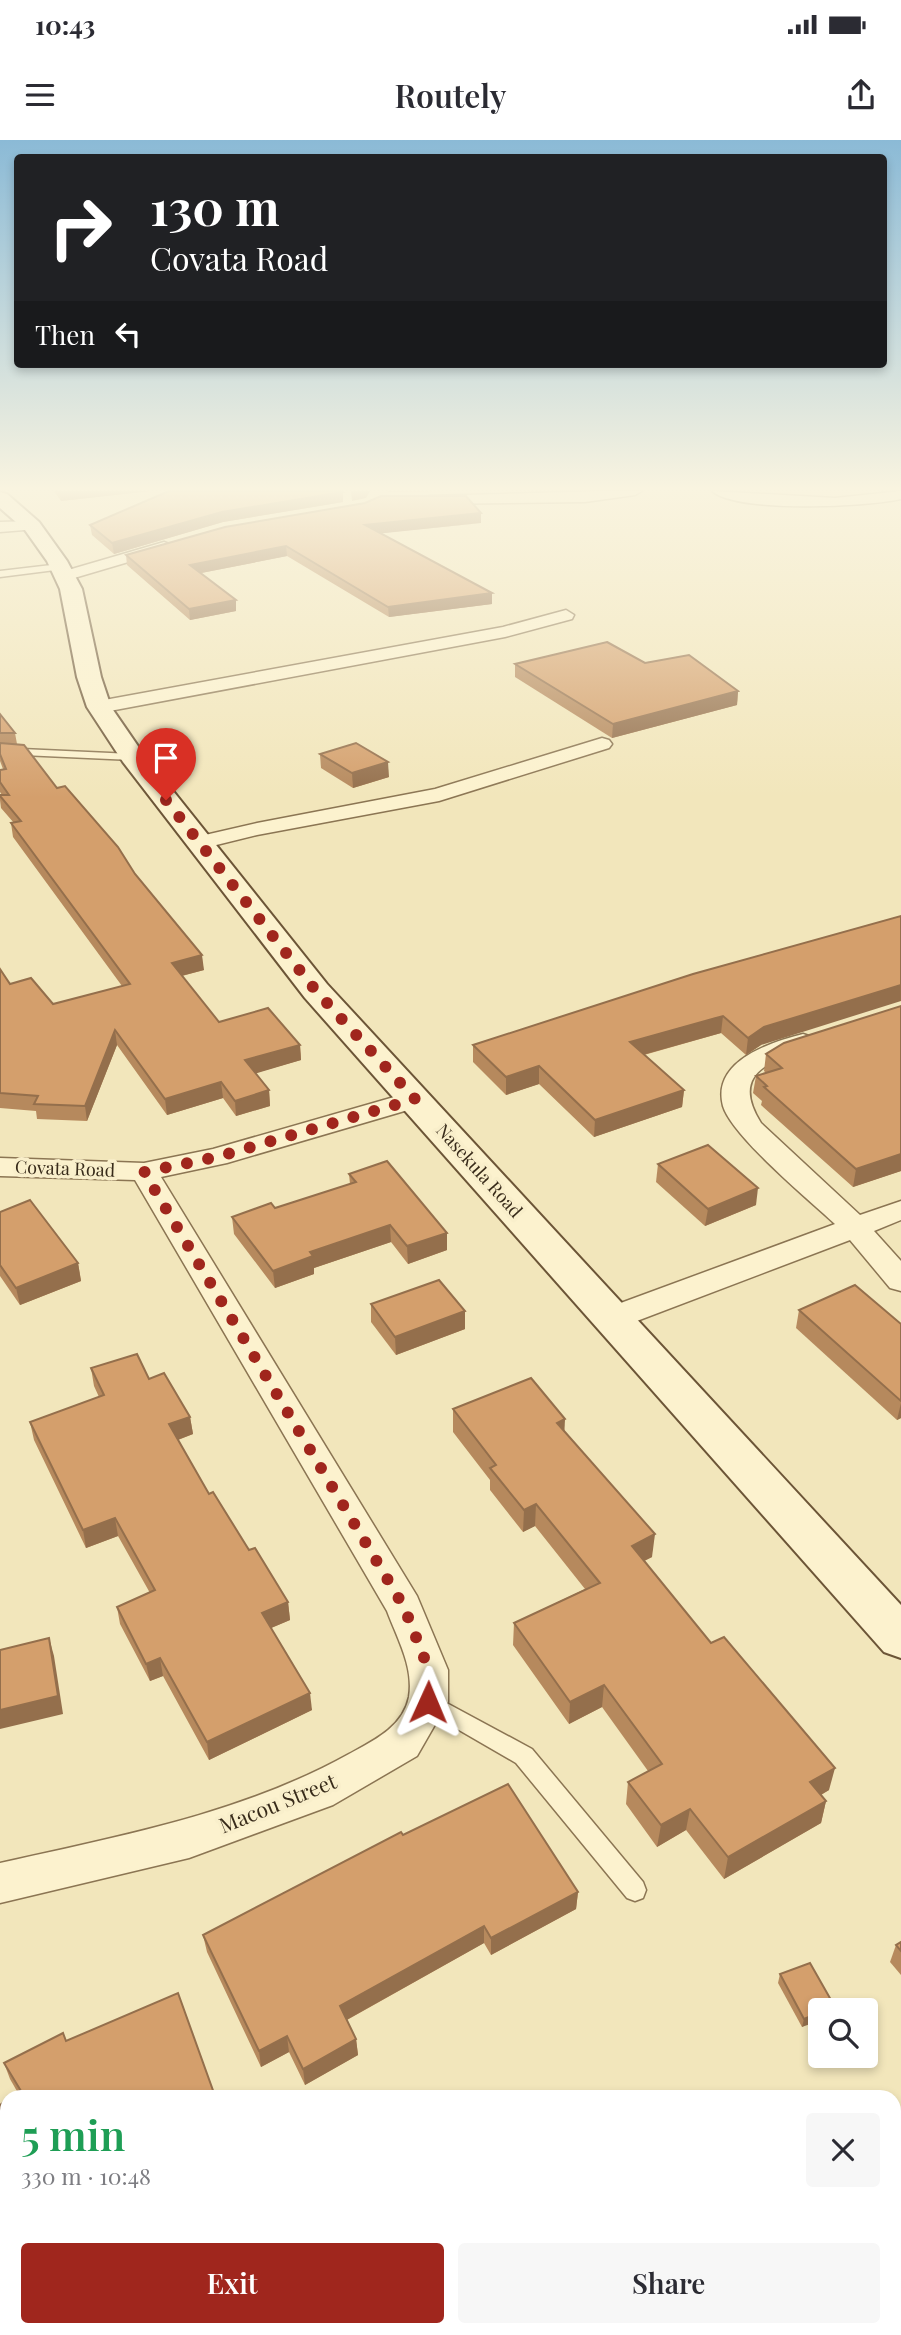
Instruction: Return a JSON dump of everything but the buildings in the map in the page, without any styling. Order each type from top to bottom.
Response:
[{"type":"main road","name":"Nasekula Road","points":[[72,593],[89,677],[99,707],[132,757],[316,991],[901,1638]]},
{"type":"street","points":[[99,707],[505,632],[566,615]]},
{"type":"street","points":[[200,843],[257,829],[439,795],[602,744]]},
{"type":"street","points":[[825,1035],[756,1059],[739,1077],[735,1098],[740,1113],[751,1128],[855,1227],[901,1281]]},
{"type":"street","name":"Covata Road","points":[[0,1167],[144,1172],[217,1157],[415,1099]]},
{"type":"street","points":[[144,1172],[404,1607],[429,1670],[428,1702]]},
{"type":"street","points":[[610,1319],[901,1210]]},
{"type":"street","name":"Macou Street","points":[[0,1883],[189,1839],[318,1792],[403,1744],[428,1702]]},
{"type":"lane","points":[[0,751],[132,757]]},
{"type":"lane","points":[[428,1702],[524,1756],[635,1890]]},
{"type":"route","points":[[166,800],[316,991],[415,1099],[217,1157],[144,1172],[404,1607],[429,1670],[428,1702]]}]
